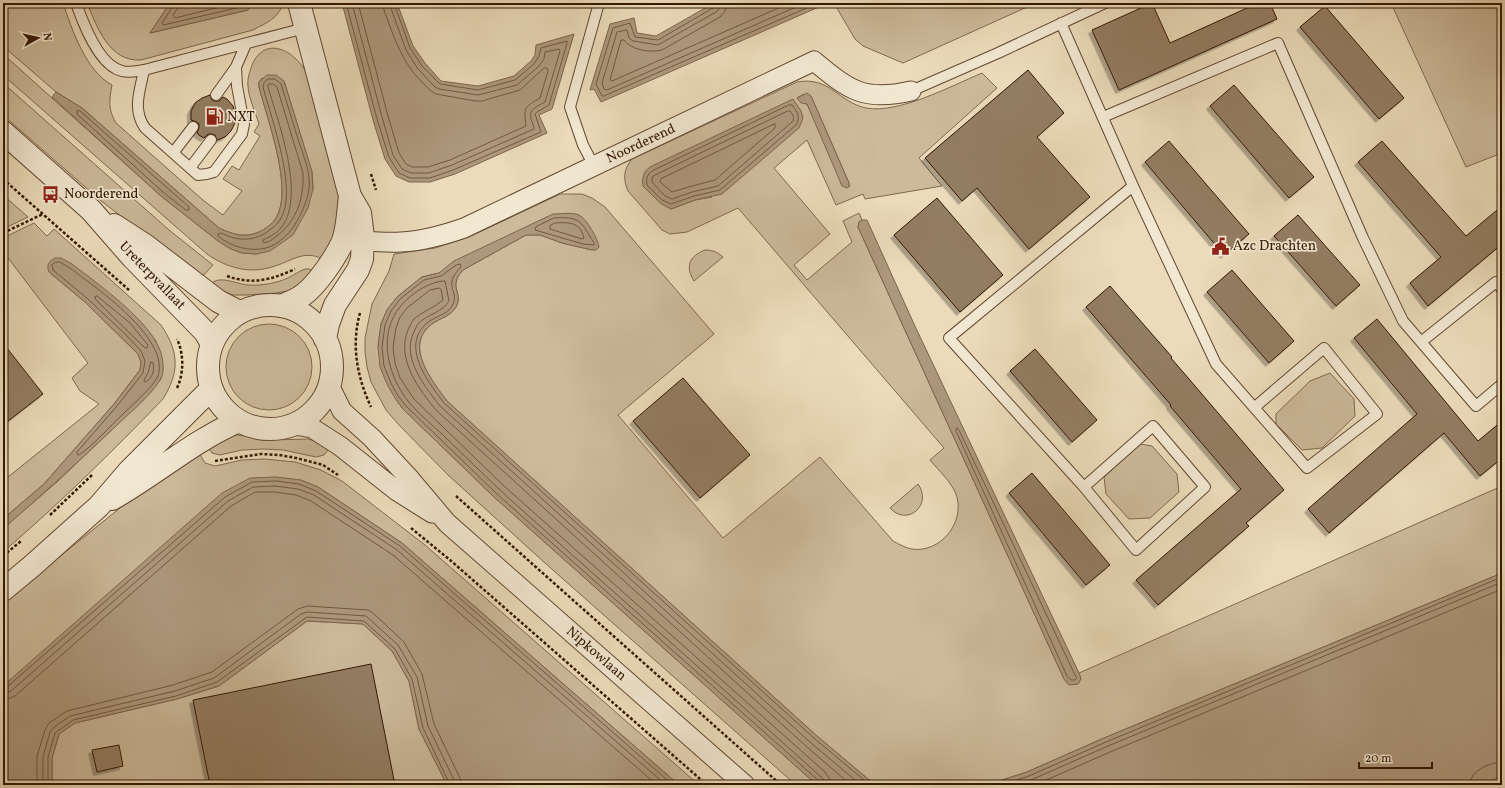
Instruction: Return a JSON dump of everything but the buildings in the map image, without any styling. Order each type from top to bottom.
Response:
[{"type":"street","points":[[299,3],[350,196],[360,213],[353,241],[362,259],[358,270],[335,305],[328,324],[325,339]]},
{"type":"street","name":"Noorderend","points":[[353,241],[415,241],[437,237],[464,228],[814,61],[847,86],[869,95],[888,95],[911,91]]},
{"type":"street","name":"Ureterpvallaat","points":[[3,132],[91,210],[132,257],[205,332],[212,344]]},
{"type":"street","name":"Ureterpvallaat","points":[[91,210],[145,245],[218,301],[239,312]]},
{"type":"street","points":[[281,306],[302,296],[311,288],[337,252],[353,241]]},
{"type":"street","points":[[256,306],[281,306],[298,311],[310,318],[318,327],[325,339],[331,359],[332,372],[324,398],[317,409],[306,419],[294,425],[278,429],[260,428],[240,421],[221,407],[211,389],[208,362],[212,344],[222,327],[239,312],[256,306]]},
{"type":"street","name":"Nipkowlaan","points":[[329,385],[342,411],[372,438],[448,523],[745,785]]},
{"type":"street","points":[[3,590],[99,506],[129,471],[211,389]]},
{"type":"street","points":[[99,506],[138,484],[220,429],[240,421]]},
{"type":"street","name":"Nipkowlaan","points":[[294,425],[312,428],[340,446],[397,491],[448,523]]},
{"type":"lane","points":[[76,3],[92,40],[101,56],[122,71],[144,70],[305,28]]},
{"type":"lane","points":[[594,166],[583,145],[570,107],[599,3]]},
{"type":"lane","points":[[911,91],[998,53],[1105,3]]},
{"type":"lane","points":[[1061,23],[1133,186],[1216,364],[1307,468],[1377,414],[1324,348],[1255,407]]},
{"type":"lane","points":[[1103,117],[1278,42],[1363,238],[1403,320],[1476,406],[1502,384]]},
{"type":"lane","points":[[216,95],[236,67],[246,44]]},
{"type":"lane","points":[[144,70],[138,101],[140,120],[145,128],[198,175],[214,172],[242,134],[244,124],[237,104],[236,67]]},
{"type":"lane","points":[[173,153],[193,127]]},
{"type":"lane","points":[[190,168],[211,140]]},
{"type":"lane","points":[[1084,487],[1153,426],[1205,487],[1136,550],[1084,487],[949,338],[1133,186]]},
{"type":"lane","points":[[1421,342],[1496,282],[1502,289]]},
{"type":"path","points":[[3,179],[132,293]]},
{"type":"path","points":[[3,233],[43,214]]},
{"type":"path","points":[[361,308],[358,319],[356,352],[358,371],[363,388],[372,408]]},
{"type":"path","points":[[174,334],[179,343],[182,362],[181,374],[174,392]]},
{"type":"path","points":[[323,465],[340,476]]},
{"type":"path","points":[[47,518],[98,469]]},
{"type":"path","points":[[454,494],[782,785]]},
{"type":"path","points":[[406,523],[707,785]]},
{"type":"path","points":[[3,556],[25,538]]},
{"type":"shaded area","points":[[3,3],[63,3],[81,49],[87,60],[103,79],[112,85],[110,105],[113,118],[116,123],[204,201],[223,215],[242,191],[223,179],[232,166],[239,170],[260,136],[254,132],[259,124],[248,90],[248,78],[252,65],[264,50],[272,48],[287,52],[294,57],[306,72],[341,202],[337,233],[322,259],[309,255],[297,257],[272,267],[247,270],[222,263],[207,254],[3,75],[3,54],[161,196],[218,241],[231,249],[242,253],[257,254],[313,189],[312,172],[284,81],[262,78],[259,82],[281,172],[281,206],[275,220],[263,230],[246,235],[230,233],[219,228],[82,108],[56,92],[3,46]]},
{"type":"shaded area","points":[[87,3],[170,3],[150,33],[248,10],[254,3],[284,3],[275,16],[268,22],[253,30],[141,60],[130,59],[120,55],[112,49],[100,32]]},
{"type":"shaded area","points":[[834,3],[1036,3],[903,63],[863,46],[855,39]]},
{"type":"shaded area","points":[[1391,3],[1502,3],[1502,153],[1466,167]]},
{"type":"shaded area","points":[[982,73],[997,88],[919,158],[942,186],[865,199],[863,194],[836,205],[807,140],[774,168],[830,234],[794,265],[807,280],[852,242],[843,221],[859,213],[862,220],[859,222],[858,227],[1064,679],[1069,685],[1081,679],[1079,673],[1502,486],[1502,573],[1104,738],[1027,772],[987,785],[878,785],[868,779],[817,736],[447,401],[428,373],[420,352],[420,342],[424,333],[432,324],[448,315],[456,307],[458,297],[456,281],[463,270],[526,235],[540,235],[562,243],[592,250],[562,214],[439,273],[422,277],[397,297],[387,310],[381,324],[378,347],[395,398],[403,409],[494,497],[817,785],[796,785],[545,563],[448,475],[399,425],[386,410],[371,382],[367,367],[365,338],[372,304],[389,271],[394,254],[435,248],[469,237],[560,194],[582,194],[592,198],[605,207],[714,334],[618,415],[723,538],[820,457],[893,541],[904,547],[912,549],[922,549],[932,546],[948,535],[957,517],[958,507],[955,492],[945,477],[930,460],[944,448],[738,208],[687,232],[670,234],[662,230],[628,191],[625,182],[625,171],[632,159],[797,82],[808,81],[818,83],[833,90],[856,105],[866,108],[879,109],[894,107],[925,98]],"holes":[[[802,95],[811,96],[849,183],[849,187],[807,104],[797,98]],[[642,181],[712,197],[695,200],[671,209]]]},
{"type":"shaded area","points":[[3,83],[169,230],[213,265],[201,278],[100,200],[3,115]]},
{"type":"shaded area","points":[[3,195],[28,217],[3,229]]},
{"type":"shaded area","points":[[34,223],[47,236],[54,229],[161,325],[167,335],[174,353],[175,370],[169,389],[163,399],[85,477],[3,552],[3,528],[57,482],[144,399],[161,379],[156,341],[136,317],[49,272],[85,302],[138,354],[141,362],[140,370],[114,404],[44,484],[3,519],[3,481],[99,404],[80,391],[72,378],[88,363],[5,254],[3,255],[3,238]]},
{"type":"shaded area","points":[[705,250],[710,250],[723,257],[694,281],[689,267],[690,262],[695,255]]},
{"type":"shaded area","points":[[305,269],[314,271],[297,287],[276,293],[233,295],[210,285],[218,280],[228,280],[248,285],[269,284],[288,278]]},
{"type":"shaded area","points":[[269,324],[285,327],[293,331],[305,343],[309,351],[312,367],[309,383],[305,391],[293,403],[285,407],[269,410],[253,407],[245,403],[233,391],[229,383],[226,367],[229,351],[233,343],[245,331],[253,327]]},
{"type":"shaded area","points":[[1330,373],[1354,399],[1355,416],[1322,448],[1302,450],[1276,424],[1276,414],[1310,381]]},
{"type":"shaded area","points":[[231,434],[270,440],[309,439],[324,445],[329,449],[324,455],[316,457],[283,450],[263,449],[242,450],[220,455],[212,453],[208,447]]},
{"type":"shaded area","points":[[1140,444],[1152,446],[1177,474],[1179,492],[1150,518],[1129,519],[1106,494],[1104,477]]},
{"type":"shaded area","points":[[199,453],[205,463],[215,466],[242,460],[265,459],[295,462],[321,470],[342,481],[425,545],[699,785],[679,785],[402,543],[318,487],[300,480],[3,686],[3,602],[145,488]]},
{"type":"shaded area","points":[[918,484],[922,492],[922,499],[920,506],[916,511],[904,515],[897,513],[890,508]]},
{"type":"shaded area","points":[[307,621],[363,624],[392,651],[409,681],[419,729],[447,785],[52,785],[52,758],[59,734],[75,723],[177,699],[219,686]]},
{"type":"water","points":[[170,3],[254,3],[248,10],[150,33]]},
{"type":"water","points":[[342,3],[397,3],[413,46],[425,63],[441,81],[478,86],[514,76],[531,61],[535,55],[536,45],[574,34],[552,109],[539,115],[547,133],[455,174],[430,182],[409,182],[396,176],[385,159],[373,120]]},
{"type":"water","points":[[714,3],[828,3],[601,102],[594,89],[590,90],[610,24],[634,18],[637,33],[656,36]]},
{"type":"water","points":[[267,75],[276,75],[284,81],[312,172],[313,189],[308,208],[293,235],[270,251],[257,254],[242,253],[231,249],[218,241],[161,196],[52,97],[56,92],[82,108],[219,228],[230,233],[246,235],[257,233],[270,225],[276,218],[281,206],[281,172],[273,135],[259,87],[259,82]]},
{"type":"water","points":[[807,93],[811,96],[849,183],[849,187],[847,188],[842,186],[807,104],[801,103],[797,98]]},
{"type":"water","points":[[793,99],[801,111],[803,118],[799,128],[722,194],[695,200],[671,209],[660,203],[643,186],[644,175],[650,167]]},
{"type":"water","points":[[566,213],[579,215],[582,217],[592,230],[599,247],[596,250],[592,250],[562,243],[540,235],[526,235],[463,270],[456,281],[458,302],[456,307],[448,315],[432,324],[424,333],[420,342],[420,352],[428,373],[447,401],[817,736],[868,779],[878,785],[817,785],[494,497],[403,409],[387,384],[380,367],[378,347],[381,324],[387,310],[397,297],[422,277],[439,273],[454,261],[553,214]]},
{"type":"water","points":[[862,220],[867,220],[914,324],[1079,673],[1081,679],[1078,684],[1069,685],[1064,679],[858,227],[859,222]]},
{"type":"water","points":[[61,258],[72,264],[136,316],[156,341],[162,356],[163,374],[155,387],[138,405],[4,528],[3,519],[44,484],[114,404],[140,370],[141,362],[138,354],[85,302],[49,272],[49,264],[51,260]]},
{"type":"water","points":[[276,477],[301,480],[318,487],[402,543],[679,785],[447,785],[419,729],[409,681],[392,651],[363,624],[307,621],[219,686],[177,699],[75,723],[59,734],[52,758],[52,785],[3,785],[3,686],[222,493],[250,478]]},
{"type":"water","points":[[1502,573],[1502,776],[1480,785],[987,785],[1027,772],[1104,738]]},
{"type":"place","name":"NXT","points":[[214,117]]},
{"type":"place","name":"Noorderend","points":[[51,194]]},
{"type":"place","name":"Azc Drachten","points":[[1220,246]]}]
